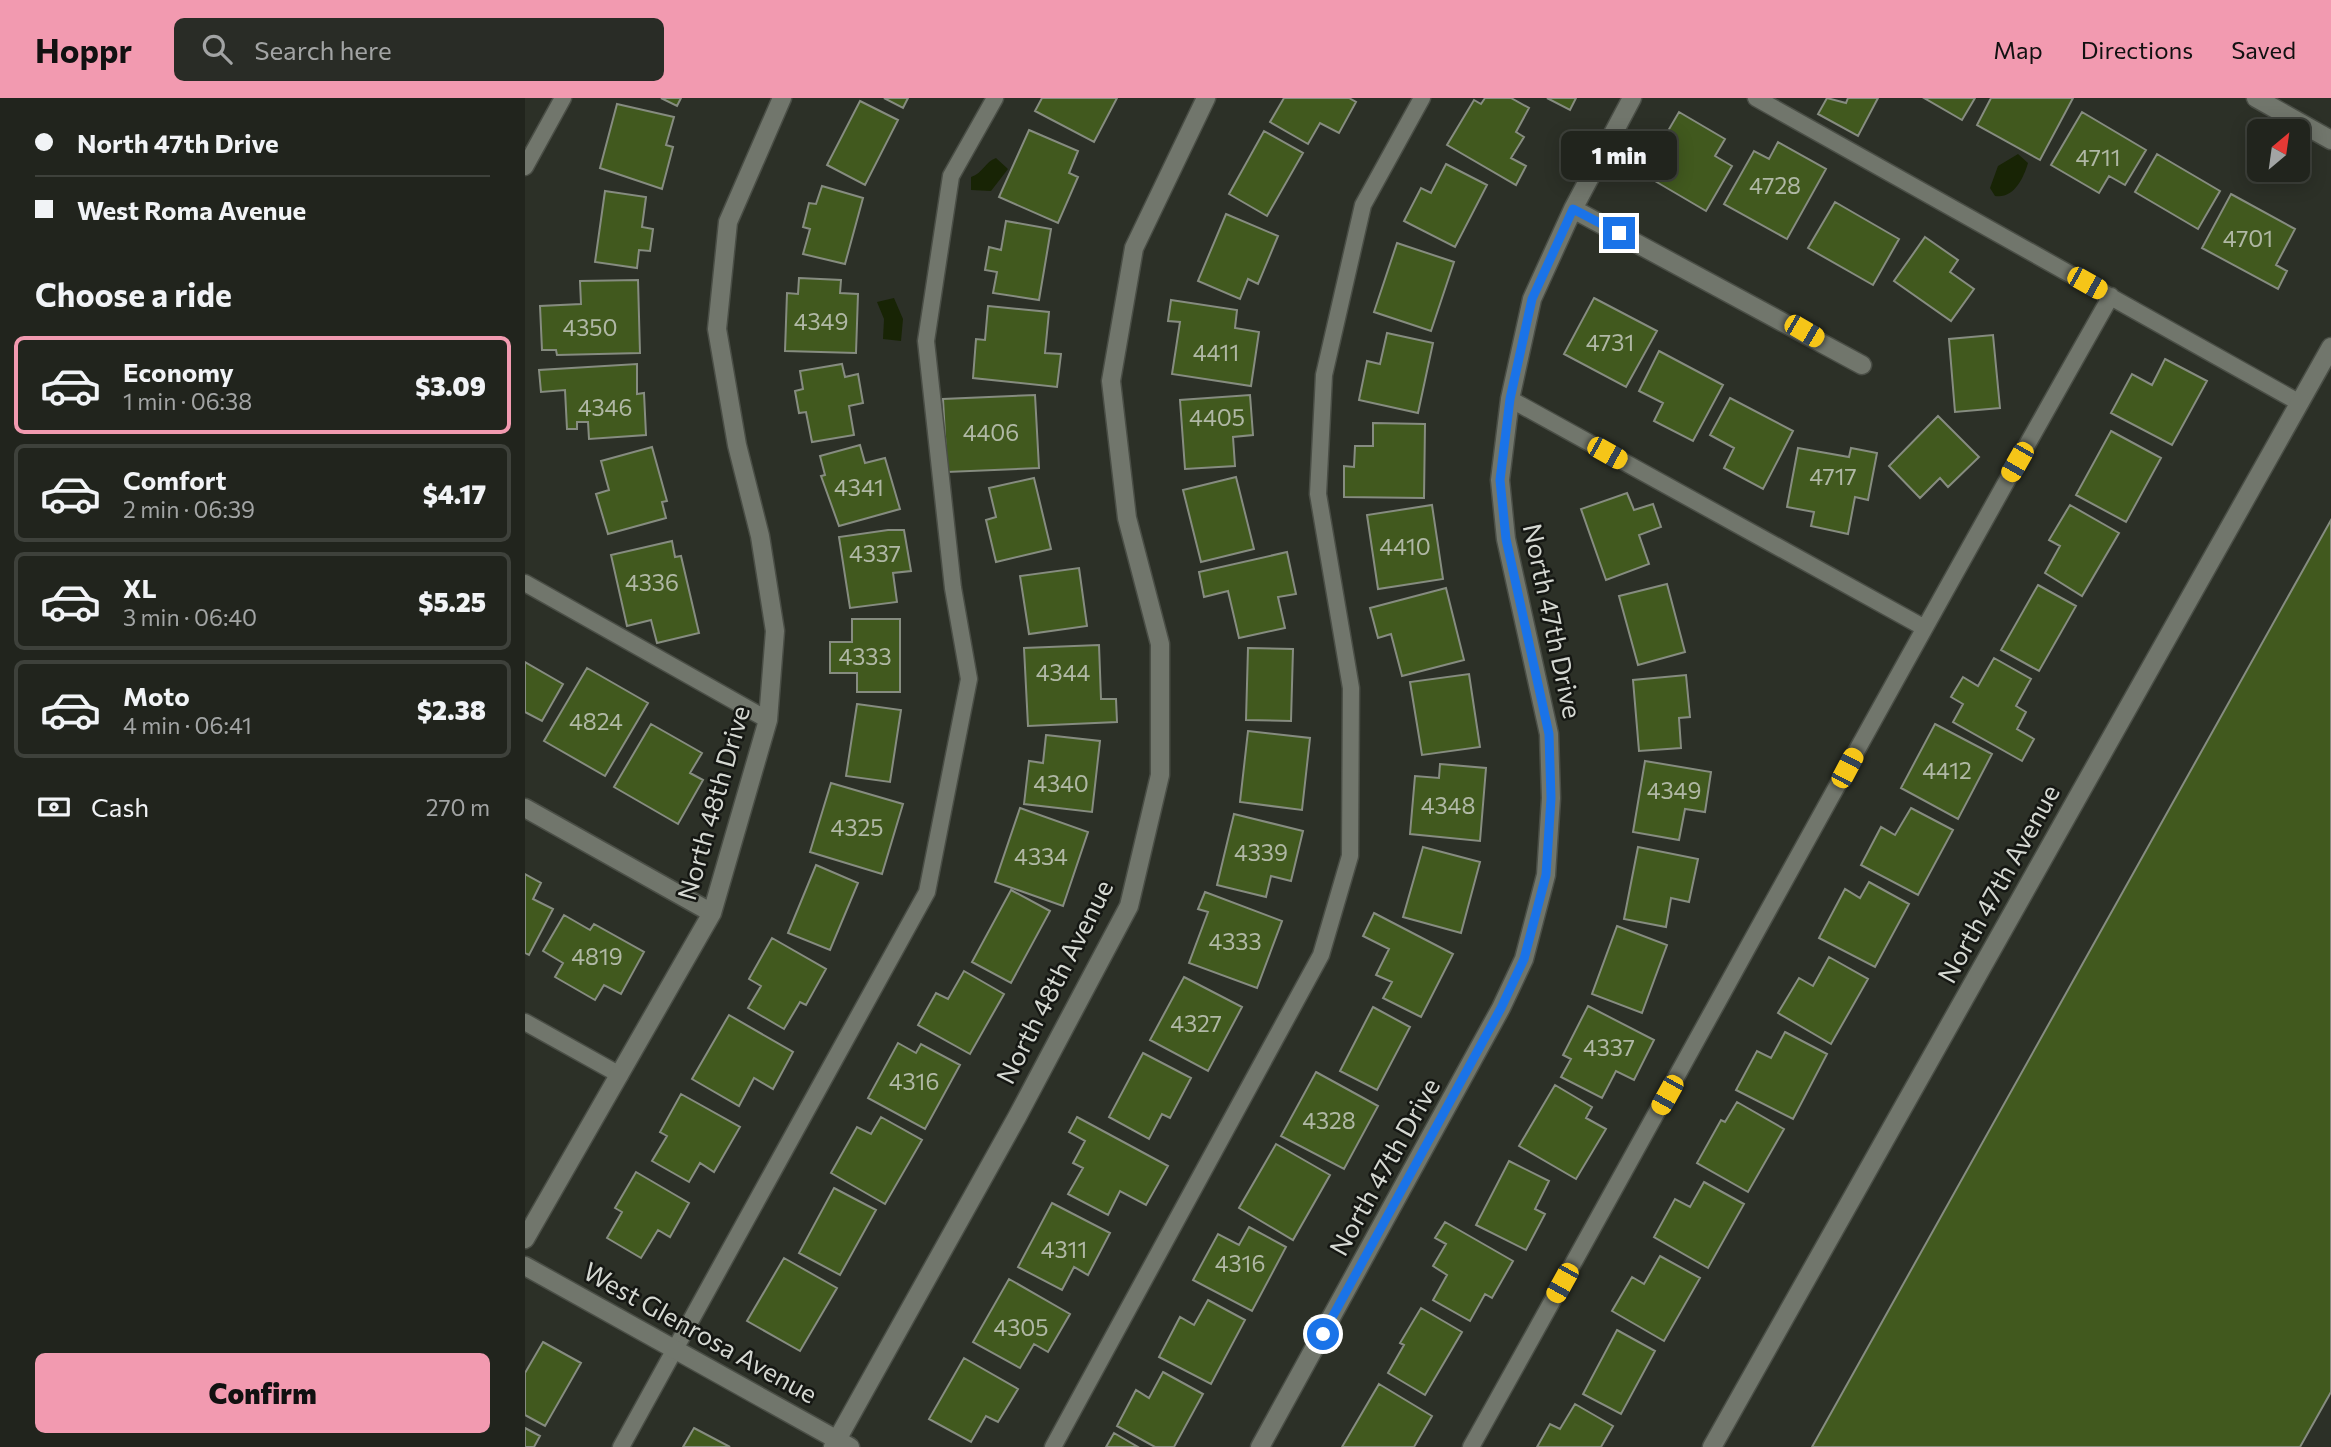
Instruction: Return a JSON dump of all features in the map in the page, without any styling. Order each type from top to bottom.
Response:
[{"type":"street","name":"North 48th Drive","points":[[525,1239],[712,913],[768,720],[775,631],[760,536],[737,446],[717,329],[728,222],[782,98]]},
{"type":"street","name":"North 48th Avenue","points":[[840,1445],[1129,906],[1160,775],[1160,644],[1127,518],[1111,381],[1134,248],[1206,98]]},
{"type":"street","name":"North 47th Drive","points":[[1260,1447],[1501,1008],[1524,959],[1546,875],[1551,798],[1549,734],[1506,539],[1500,480],[1510,399],[1532,299],[1573,209],[1632,98]]},
{"type":"street","points":[[2256,98],[2331,140]]},
{"type":"street","points":[[1573,209],[1862,365]]},
{"type":"street","name":"North 47th Avenue","points":[[1712,1447],[2331,347]]},
{"type":"street","points":[[525,808],[712,913]]},
{"type":"street","name":"West Glenrosa Avenue","points":[[525,1266],[840,1445]]},
{"type":"lane","points":[[525,167],[563,98]]},
{"type":"lane","points":[[621,1447],[927,892],[969,679],[953,588],[926,341],[951,177],[995,98]]},
{"type":"lane","points":[[1053,1447],[1321,955],[1350,856],[1351,688],[1318,494],[1324,374],[1363,205],[1422,98]]},
{"type":"lane","points":[[1756,98],[2300,403]]},
{"type":"lane","points":[[1471,1447],[1739,967],[1923,628],[2111,296]]},
{"type":"lane","points":[[1510,399],[1923,628]]},
{"type":"lane","points":[[525,583],[768,720]]},
{"type":"lane","points":[[525,1022],[620,1075]]},
{"type":"shaded area","points":[[2018,154],[2028,163],[2020,182],[2007,194],[1995,196],[1990,188],[1998,166]]},
{"type":"shaded area","points":[[996,158],[1008,169],[991,191],[971,190],[971,177]]},
{"type":"shaded area","points":[[894,298],[903,319],[901,341],[883,339],[884,319],[877,302]]},
{"type":"building","points":[[661,98],[681,98],[677,106]]},
{"type":"building","points":[[884,98],[908,98],[903,108]]},
{"type":"building","points":[[1042,98],[1117,98],[1094,142],[1035,111]]},
{"type":"building","points":[[1284,98],[1349,98],[1356,102],[1339,133],[1320,123],[1308,144],[1270,122]]},
{"type":"building","points":[[1485,98],[1511,98],[1529,108],[1516,132],[1524,137],[1511,158],[1526,166],[1516,185],[1447,145],[1474,100],[1481,104]]},
{"type":"building","points":[[1547,98],[1576,98],[1570,110]]},
{"type":"building","points":[[1827,98],[1846,103],[1848,98],[1878,98],[1858,136],[1818,114]]},
{"type":"building","points":[[1924,98],[1975,98],[1962,120]]},
{"type":"building","points":[[1991,98],[2073,98],[2040,160],[1977,125]]},
{"type":"building","points":[[860,101],[898,120],[865,185],[827,165]]},
{"type":"building","points":[[617,104],[674,117],[666,145],[673,147],[662,189],[600,168]]},
{"type":"building","points":[[1679,112],[1725,139],[1715,156],[1732,166],[1706,211],[1643,174]]},
{"type":"building","points":[[2082,112],[2146,150],[2125,185],[2109,176],[2099,193],[2051,165]]},
{"type":"building","points":[[1029,130],[1078,151],[1069,173],[1078,177],[1058,223],[999,197]]},
{"type":"building","points":[[1264,131],[1303,153],[1267,216],[1229,194]]},
{"type":"building","points":[[1778,142],[1826,169],[1787,239],[1724,204],[1754,151],[1769,159]]},
{"type":"building","points":[[2157,154],[2220,191],[2198,229],[2135,192]]},
{"type":"building","points":[[1446,164],[1487,185],[1455,247],[1404,221],[1421,188],[1431,193]]},
{"type":"building","points":[[822,186],[863,198],[845,264],[803,254],[810,229],[803,227],[809,203],[816,204]]},
{"type":"building","points":[[605,191],[646,197],[642,227],[653,229],[650,251],[639,250],[637,268],[595,262]]},
{"type":"building","points":[[2231,194],[2295,229],[2276,265],[2287,271],[2278,289],[2202,248]]},
{"type":"building","points":[[1835,202],[1899,239],[1873,285],[1808,248]]},
{"type":"building","points":[[1226,214],[1278,236],[1258,284],[1248,279],[1240,299],[1198,281]]},
{"type":"building","points":[[1006,221],[1051,229],[1039,300],[993,293],[997,272],[985,270],[989,247],[1001,250]]},
{"type":"building","points":[[1925,237],[1958,260],[1950,272],[1974,289],[1951,321],[1894,281]]},
{"type":"building","points":[[1397,243],[1454,262],[1431,331],[1374,312]]},
{"type":"building","points":[[799,278],[841,280],[840,293],[858,294],[856,353],[785,351],[787,293],[798,294]]},
{"type":"building","points":[[638,280],[640,353],[557,355],[556,350],[542,350],[540,306],[581,304],[580,281]]},
{"type":"building","points":[[1594,298],[1657,331],[1626,387],[1564,354]]},
{"type":"building","points":[[1171,300],[1237,310],[1235,328],[1259,332],[1251,386],[1172,374],[1180,322],[1168,321]]},
{"type":"building","points":[[988,306],[1049,312],[1045,353],[1061,354],[1057,387],[973,378],[976,339],[985,340]]},
{"type":"building","points":[[1387,333],[1433,343],[1418,413],[1359,400],[1367,361],[1380,364]]},
{"type":"building","points":[[1993,335],[2000,408],[1955,412],[1949,339]]},
{"type":"building","points":[[1659,351],[1723,385],[1693,441],[1654,421],[1663,403],[1639,391]]},
{"type":"building","points":[[2165,359],[2207,381],[2172,445],[2111,413],[2132,374],[2152,385]]},
{"type":"building","points":[[637,364],[637,394],[644,393],[646,435],[589,439],[588,422],[577,422],[577,429],[567,429],[565,390],[541,392],[539,370]]},
{"type":"building","points":[[842,364],[845,377],[858,374],[863,403],[849,406],[854,435],[812,442],[806,412],[799,413],[795,391],[803,389],[800,371]]},
{"type":"building","points":[[1035,395],[1039,468],[947,472],[943,399]]},
{"type":"building","points":[[1250,395],[1253,435],[1233,437],[1235,466],[1185,469],[1180,400]]},
{"type":"building","points":[[1730,398],[1793,431],[1763,489],[1724,468],[1734,448],[1710,435]]},
{"type":"building","points":[[1938,416],[1979,457],[1948,487],[1940,478],[1920,498],[1889,466]]},
{"type":"building","points":[[1373,423],[1425,424],[1424,498],[1344,497],[1344,466],[1354,467],[1355,446],[1373,446]]},
{"type":"building","points":[[2111,431],[2161,458],[2126,522],[2076,495]]},
{"type":"building","points":[[860,445],[865,463],[885,458],[900,509],[839,526],[821,476],[825,475],[820,456]]},
{"type":"building","points":[[652,447],[667,501],[662,502],[666,518],[608,534],[596,494],[609,490],[601,461]]},
{"type":"building","points":[[1798,448],[1849,457],[1851,448],[1877,453],[1868,500],[1855,497],[1848,534],[1811,526],[1814,512],[1787,507]]},
{"type":"building","points":[[1236,477],[1254,549],[1201,562],[1183,490]]},
{"type":"building","points":[[1034,478],[1051,549],[996,562],[986,520],[996,517],[989,488]]},
{"type":"building","points":[[1627,493],[1634,510],[1653,504],[1661,527],[1639,535],[1649,564],[1606,580],[1581,509]]},
{"type":"building","points":[[1432,505],[1443,579],[1378,589],[1367,515]]},
{"type":"building","points":[[2070,505],[2119,533],[2082,596],[2045,573],[2060,546],[2049,540]]},
{"type":"building","points":[[2331,520],[2331,1392],[2300,1447],[1812,1447]]},
{"type":"building","points":[[904,530],[911,571],[893,573],[897,602],[850,608],[839,537]]},
{"type":"building","points":[[672,541],[675,557],[681,556],[699,633],[657,643],[651,620],[627,626],[611,555]]},
{"type":"building","points":[[1287,552],[1296,594],[1278,597],[1285,628],[1239,638],[1228,591],[1204,597],[1199,572]]},
{"type":"building","points":[[1079,568],[1087,626],[1029,634],[1020,576]]},
{"type":"building","points":[[1667,584],[1685,652],[1638,665],[1619,596]]},
{"type":"building","points":[[2038,585],[2076,606],[2039,671],[2001,650]]},
{"type":"building","points":[[1446,588],[1464,660],[1402,676],[1391,634],[1378,638],[1370,608]]},
{"type":"building","points":[[852,619],[900,619],[900,692],[857,692],[857,673],[830,673],[830,642],[852,642]]},
{"type":"building","points":[[1099,645],[1101,699],[1116,699],[1117,722],[1028,726],[1024,648]]},
{"type":"building","points":[[1248,648],[1293,649],[1291,721],[1246,720]]},
{"type":"building","points":[[1994,658],[2031,679],[2016,706],[2026,712],[2017,729],[2034,739],[2022,761],[1953,722],[1963,704],[1951,697],[1963,677],[1978,686]]},
{"type":"building","points":[[525,662],[563,684],[542,721],[525,712]]},
{"type":"building","points":[[587,668],[648,703],[605,776],[544,741]]},
{"type":"building","points":[[1469,674],[1480,747],[1422,755],[1410,682]]},
{"type":"building","points":[[1686,675],[1690,717],[1679,718],[1681,748],[1639,751],[1633,680]]},
{"type":"building","points":[[857,704],[901,710],[890,782],[846,776]]},
{"type":"building","points":[[651,724],[702,753],[690,773],[703,780],[678,824],[614,787]]},
{"type":"building","points":[[1935,724],[1992,754],[1958,819],[1901,788]]},
{"type":"building","points":[[1248,731],[1310,738],[1302,810],[1240,802]]},
{"type":"building","points":[[1046,735],[1100,741],[1092,812],[1024,804],[1029,761],[1043,763]]},
{"type":"building","points":[[1645,761],[1711,772],[1705,812],[1685,809],[1679,840],[1633,832]]},
{"type":"building","points":[[1440,764],[1486,768],[1480,841],[1410,834],[1415,776],[1439,778]]},
{"type":"building","points":[[831,783],[903,804],[882,874],[810,852]]},
{"type":"building","points":[[1020,808],[1088,832],[1063,906],[995,882]]},
{"type":"building","points":[[1911,808],[1953,830],[1918,895],[1861,865],[1881,827],[1895,835]]},
{"type":"building","points":[[1234,814],[1303,831],[1291,881],[1271,876],[1266,897],[1217,885]]},
{"type":"building","points":[[1423,847],[1480,862],[1461,933],[1403,917]]},
{"type":"building","points":[[1638,847],[1698,859],[1689,902],[1671,898],[1666,927],[1624,919]]},
{"type":"building","points":[[816,865],[858,883],[830,950],[788,933]]},
{"type":"building","points":[[525,874],[541,883],[533,899],[553,909],[529,955],[525,953]]},
{"type":"building","points":[[1869,882],[1909,904],[1875,967],[1819,938],[1845,889],[1860,898]]},
{"type":"building","points":[[1011,890],[1050,911],[1011,983],[972,962]]},
{"type":"building","points":[[1205,892],[1282,921],[1257,988],[1189,963],[1208,912],[1198,909]]},
{"type":"building","points":[[1374,913],[1453,954],[1421,1017],[1383,998],[1392,982],[1376,975],[1389,949],[1363,936]]},
{"type":"building","points":[[564,915],[590,930],[594,924],[644,952],[621,994],[604,985],[595,1000],[555,977],[563,963],[543,951]]},
{"type":"building","points":[[1617,926],[1667,945],[1642,1013],[1592,994]]},
{"type":"building","points":[[772,938],[826,969],[806,1005],[800,1002],[784,1029],[748,1008],[761,986],[749,979]]},
{"type":"building","points":[[1829,957],[1868,979],[1831,1044],[1778,1013],[1799,978],[1813,986]]},
{"type":"building","points":[[964,971],[1004,994],[970,1054],[918,1025],[936,993],[948,999]]},
{"type":"building","points":[[1184,977],[1242,1007],[1208,1071],[1150,1040]]},
{"type":"building","points":[[1588,1006],[1654,1040],[1634,1080],[1616,1071],[1602,1098],[1561,1077],[1571,1059],[1563,1055]]},
{"type":"building","points":[[1373,1007],[1410,1027],[1377,1090],[1340,1071]]},
{"type":"building","points":[[729,1015],[793,1052],[773,1089],[754,1078],[739,1106],[692,1079]]},
{"type":"building","points":[[1785,1032],[1827,1054],[1793,1119],[1736,1090],[1757,1051],[1771,1058]]},
{"type":"building","points":[[898,1043],[916,1053],[921,1044],[960,1065],[925,1129],[868,1098]]},
{"type":"building","points":[[1143,1053],[1191,1078],[1170,1118],[1162,1114],[1149,1139],[1109,1117]]},
{"type":"building","points":[[1316,1072],[1378,1106],[1344,1169],[1281,1136]]},
{"type":"building","points":[[1555,1085],[1592,1107],[1586,1118],[1606,1129],[1576,1179],[1519,1146]]},
{"type":"building","points":[[681,1094],[740,1127],[714,1172],[700,1163],[689,1182],[652,1161],[667,1136],[660,1132]]},
{"type":"building","points":[[1737,1102],[1784,1129],[1748,1192],[1697,1163],[1721,1120],[1725,1122]]},
{"type":"building","points":[[881,1117],[922,1140],[885,1204],[831,1173],[857,1127],[871,1134]]},
{"type":"building","points":[[1077,1117],[1168,1166],[1146,1205],[1120,1191],[1108,1215],[1068,1194],[1083,1168],[1073,1163],[1085,1141],[1069,1132]]},
{"type":"building","points":[[1276,1144],[1330,1175],[1293,1240],[1239,1208]]},
{"type":"building","points":[[1509,1161],[1549,1181],[1535,1209],[1545,1214],[1526,1250],[1476,1225]]},
{"type":"building","points":[[636,1172],[689,1203],[670,1237],[658,1230],[641,1258],[607,1238],[622,1212],[615,1208]]},
{"type":"building","points":[[1704,1182],[1744,1204],[1708,1268],[1654,1237],[1675,1199],[1690,1207]]},
{"type":"building","points":[[834,1188],[876,1210],[840,1275],[799,1253]]},
{"type":"building","points":[[1052,1203],[1110,1233],[1088,1275],[1074,1267],[1062,1290],[1018,1267]]},
{"type":"building","points":[[1445,1222],[1513,1261],[1492,1298],[1485,1294],[1470,1321],[1433,1300],[1447,1275],[1433,1266],[1446,1244],[1435,1238]]},
{"type":"building","points":[[1249,1227],[1286,1247],[1252,1311],[1193,1280],[1218,1234],[1239,1245]]},
{"type":"building","points":[[1660,1256],[1700,1278],[1664,1341],[1612,1311],[1632,1277],[1644,1284]]},
{"type":"building","points":[[784,1258],[837,1288],[800,1351],[747,1321]]},
{"type":"building","points":[[1009,1279],[1070,1314],[1048,1352],[1034,1344],[1020,1368],[973,1342]]},
{"type":"building","points":[[1208,1300],[1245,1320],[1211,1384],[1159,1357],[1180,1317],[1194,1325]]},
{"type":"building","points":[[1421,1308],[1462,1332],[1425,1395],[1388,1373],[1404,1345],[1400,1343]]},
{"type":"building","points":[[1617,1330],[1655,1351],[1621,1414],[1583,1394]]},
{"type":"building","points":[[543,1342],[581,1363],[545,1426],[525,1415],[525,1373]]},
{"type":"building","points":[[964,1358],[1018,1389],[998,1422],[986,1416],[971,1442],[929,1419]]},
{"type":"building","points":[[1163,1372],[1203,1394],[1174,1447],[1155,1447],[1117,1426],[1136,1390],[1149,1398]]},
{"type":"building","points":[[1379,1384],[1432,1416],[1414,1447],[1342,1447]]},
{"type":"building","points":[[1575,1404],[1613,1426],[1601,1447],[1537,1447],[1550,1424],[1560,1429]]},
{"type":"building","points":[[525,1428],[540,1436],[534,1447],[525,1447]]},
{"type":"building","points":[[694,1428],[730,1447],[683,1447]]},
{"type":"building","points":[[1114,1433],[1138,1447],[1106,1447]]},
{"type":"route","points":[[1323,1334],[1501,1008],[1524,959],[1546,875],[1551,798],[1549,734],[1506,539],[1500,480],[1510,399],[1532,299],[1573,209],[1619,233]]}]
